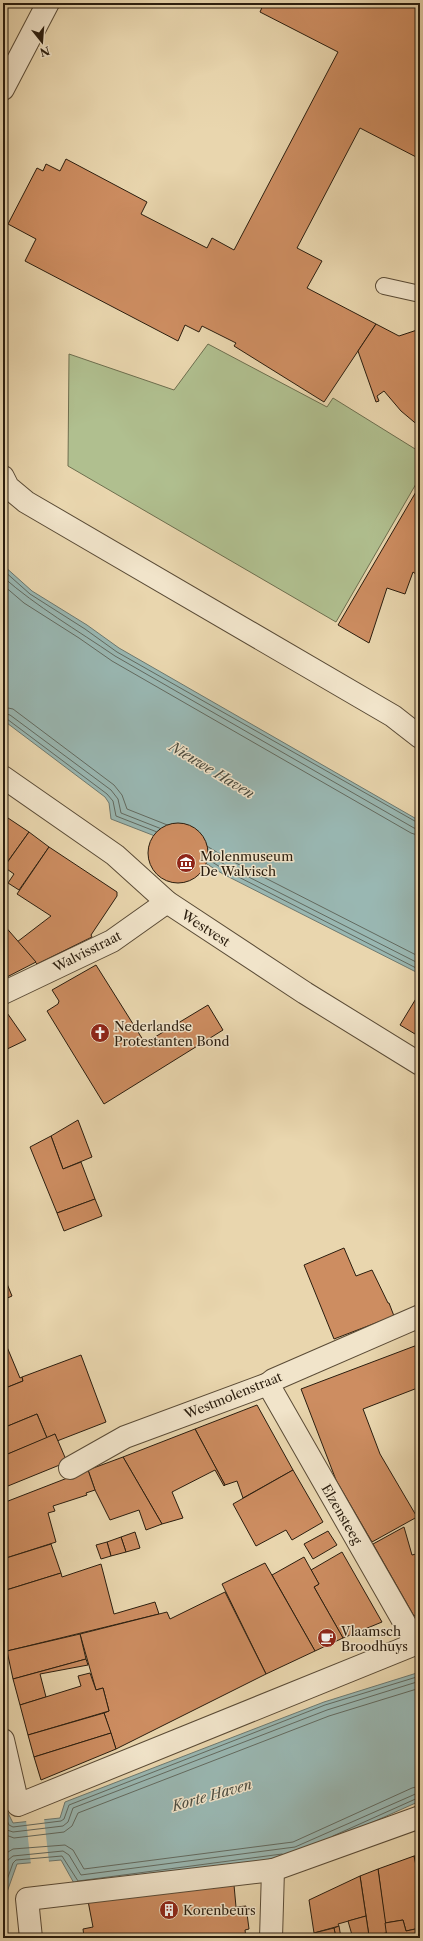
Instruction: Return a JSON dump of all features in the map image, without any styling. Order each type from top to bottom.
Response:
[{"type":"street","points":[[3,89],[48,3]]},
{"type":"street","points":[[3,476],[8,487],[26,502],[393,716],[420,737]]},
{"type":"street","name":"Westvest","points":[[3,777],[115,855],[167,902],[305,993],[420,1064]]},
{"type":"street","name":"Walvisstraat","points":[[3,993],[112,942],[167,902]]},
{"type":"street","name":"Westmolenstraat","points":[[70,1468],[125,1437],[268,1384],[273,1380],[420,1316]]},
{"type":"street","name":"Elzensteeg","points":[[268,1384],[418,1643]]},
{"type":"street","points":[[3,1740],[18,1805],[418,1643]]},
{"type":"street","points":[[31,1938],[27,1899],[274,1870],[420,1817]]},
{"type":"street","points":[[271,1938],[274,1870]]},
{"type":"lane","points":[[384,286],[420,294]]},
{"type":"green space","points":[[208,344],[327,407],[333,398],[420,452],[420,477],[336,622],[68,466],[69,354],[174,390]]},
{"type":"water","name":"Nieuwe Haven","points":[[3,565],[32,591],[87,625],[119,648],[420,821],[420,974],[223,874],[173,843],[111,819],[109,803],[105,797],[3,720]]},
{"type":"water","name":"Korte Haven","points":[[420,1672],[420,1801],[297,1856],[75,1885],[61,1860],[17,1864],[7,1892],[3,1898],[3,1803],[13,1823],[60,1818],[65,1802],[324,1702]]},
{"type":"pier","points":[[44,1818],[49,1862],[31,1865],[26,1820]]},
{"type":"building","points":[[264,3],[420,3],[420,159],[360,128],[297,248],[322,261],[307,288],[376,324],[324,402],[234,346],[236,343],[202,326],[199,332],[185,325],[178,341],[25,261],[36,239],[8,224],[37,168],[43,171],[46,164],[60,171],[66,159],[147,202],[141,214],[207,248],[212,238],[234,250],[338,52],[260,12]]},
{"type":"building","points":[[376,324],[399,336],[420,329],[420,427],[401,411],[384,391],[377,396],[379,401],[376,402],[358,351]]},
{"type":"building","points":[[420,485],[420,577],[413,572],[405,594],[387,588],[369,643],[338,625]]},
{"type":"building","points":[[3,814],[8,818],[3,825]]},
{"type":"building","points":[[8,818],[29,832],[3,868],[3,825]]},
{"type":"building","points":[[172,823],[184,823],[195,828],[203,836],[208,847],[206,865],[195,878],[184,883],[172,883],[161,878],[153,870],[148,859],[148,847],[153,836],[161,828]]},
{"type":"building","points":[[29,832],[49,847],[19,890],[8,883],[14,874],[4,867]]},
{"type":"building","points":[[49,847],[117,892],[117,896],[91,935],[92,937],[37,964],[17,942],[51,916],[17,894]]},
{"type":"building","points":[[3,924],[36,962],[3,979]]},
{"type":"building","name":"Nederlandse Protestanten Bond","points":[[96,965],[145,1043],[208,1005],[223,1030],[104,1104],[47,1011],[58,1004],[59,1001],[52,990]]},
{"type":"building","points":[[420,992],[420,1037],[400,1025]]},
{"type":"building","points":[[5,1010],[26,1040],[3,1051],[3,1011]]},
{"type":"building","points":[[78,1120],[92,1157],[63,1169],[51,1136]]},
{"type":"building","points":[[51,1136],[63,1169],[81,1162],[95,1199],[57,1213],[30,1147]]},
{"type":"building","points":[[95,1199],[102,1216],[64,1231],[57,1213]]},
{"type":"building","points":[[344,1248],[356,1276],[372,1270],[394,1316],[334,1339],[304,1265]]},
{"type":"building","points":[[3,1274],[12,1296],[3,1300]]},
{"type":"building","points":[[3,1336],[7,1347],[3,1349]]},
{"type":"building","points":[[420,1344],[420,1387],[363,1409],[380,1454],[417,1517],[372,1542],[336,1480],[301,1389]]},
{"type":"building","points":[[7,1347],[20,1378],[22,1377],[23,1381],[3,1389],[3,1349]]},
{"type":"building","points":[[81,1355],[106,1422],[57,1441],[55,1434],[47,1438],[37,1414],[3,1428],[3,1389],[23,1381],[22,1377]]},
{"type":"building","points":[[257,1405],[293,1470],[243,1498],[237,1481],[225,1485],[195,1429]]},
{"type":"building","points":[[37,1414],[47,1438],[3,1456],[3,1428]]},
{"type":"building","points":[[195,1429],[225,1485],[224,1486],[215,1470],[172,1492],[183,1518],[162,1524],[123,1457]]},
{"type":"building","points":[[55,1434],[67,1462],[3,1488],[3,1456]]},
{"type":"building","points":[[123,1457],[162,1524],[146,1530],[139,1510],[110,1520],[95,1490],[88,1470]]},
{"type":"building","points":[[88,1470],[95,1490],[86,1493],[87,1495],[53,1506],[55,1511],[48,1513],[56,1542],[3,1559],[3,1503]]},
{"type":"building","points":[[293,1470],[323,1522],[292,1540],[286,1530],[256,1546],[233,1504]]},
{"type":"building","points":[[404,1527],[412,1555],[420,1553],[420,1615],[414,1616],[373,1544]]},
{"type":"building","points":[[328,1531],[337,1545],[313,1559],[304,1544]]},
{"type":"building","points":[[135,1532],[140,1548],[126,1552],[121,1537]]},
{"type":"building","points":[[121,1537],[126,1552],[111,1556],[107,1542]]},
{"type":"building","points":[[107,1542],[111,1556],[101,1559],[96,1545]]},
{"type":"building","points":[[51,1544],[61,1573],[3,1591],[3,1559]]},
{"type":"building","points":[[342,1552],[382,1622],[343,1638],[314,1587],[319,1584],[311,1570]]},
{"type":"building","points":[[304,1557],[319,1584],[314,1587],[343,1638],[315,1651],[272,1575]]},
{"type":"building","points":[[265,1563],[315,1651],[266,1674],[222,1584]]},
{"type":"building","points":[[101,1564],[114,1614],[155,1602],[159,1614],[7,1651],[3,1634],[3,1591],[61,1573],[62,1577]]},
{"type":"building","points":[[225,1592],[266,1674],[116,1749],[104,1713],[109,1711],[103,1688],[96,1690],[80,1634],[167,1612],[170,1619]]},
{"type":"building","points":[[80,1634],[86,1659],[13,1679],[7,1651]]},
{"type":"building","points":[[86,1659],[88,1665],[40,1674],[46,1697],[20,1705],[13,1679]]},
{"type":"building","points":[[90,1673],[96,1690],[103,1688],[109,1711],[28,1735],[20,1705],[81,1686],[78,1676]]},
{"type":"building","points":[[104,1713],[111,1733],[34,1757],[28,1735]]},
{"type":"building","points":[[111,1733],[116,1749],[41,1780],[34,1757]]},
{"type":"building","points":[[420,1854],[420,1885],[414,1856]]},
{"type":"building","points":[[414,1856],[420,1885],[420,1928],[406,1931],[403,1920],[385,1923],[378,1869]]},
{"type":"building","points":[[378,1869],[387,1933],[369,1936],[360,1876]]},
{"type":"building","points":[[360,1876],[366,1916],[314,1933],[309,1900]]},
{"type":"building","name":"Korenbeurs","points":[[234,1885],[236,1907],[246,1906],[249,1929],[245,1930],[246,1938],[84,1937],[83,1929],[93,1927],[88,1901]]},
{"type":"building","points":[[366,1916],[368,1938],[342,1938],[352,1935],[348,1921]]},
{"type":"building","points":[[403,1920],[406,1931],[420,1928],[420,1938],[387,1938],[385,1923]]},
{"type":"building","points":[[339,1926],[341,1938],[336,1938],[334,1928]]},
{"type":"building","points":[[334,1928],[336,1938],[315,1938],[314,1933]]},
{"type":"building","points":[[387,1933],[387,1938],[368,1938],[367,1936]]},
{"type":"place","name":"Molenmuseum De Walvisch","points":[[186,863]]},
{"type":"place","name":"Nederlandse Protestanten Bond","points":[[100,1033]]},
{"type":"place","name":"Vlaamsch Broodhuys","points":[[327,1638]]},
{"type":"place","name":"Korenbeurs","points":[[169,1910]]}]
